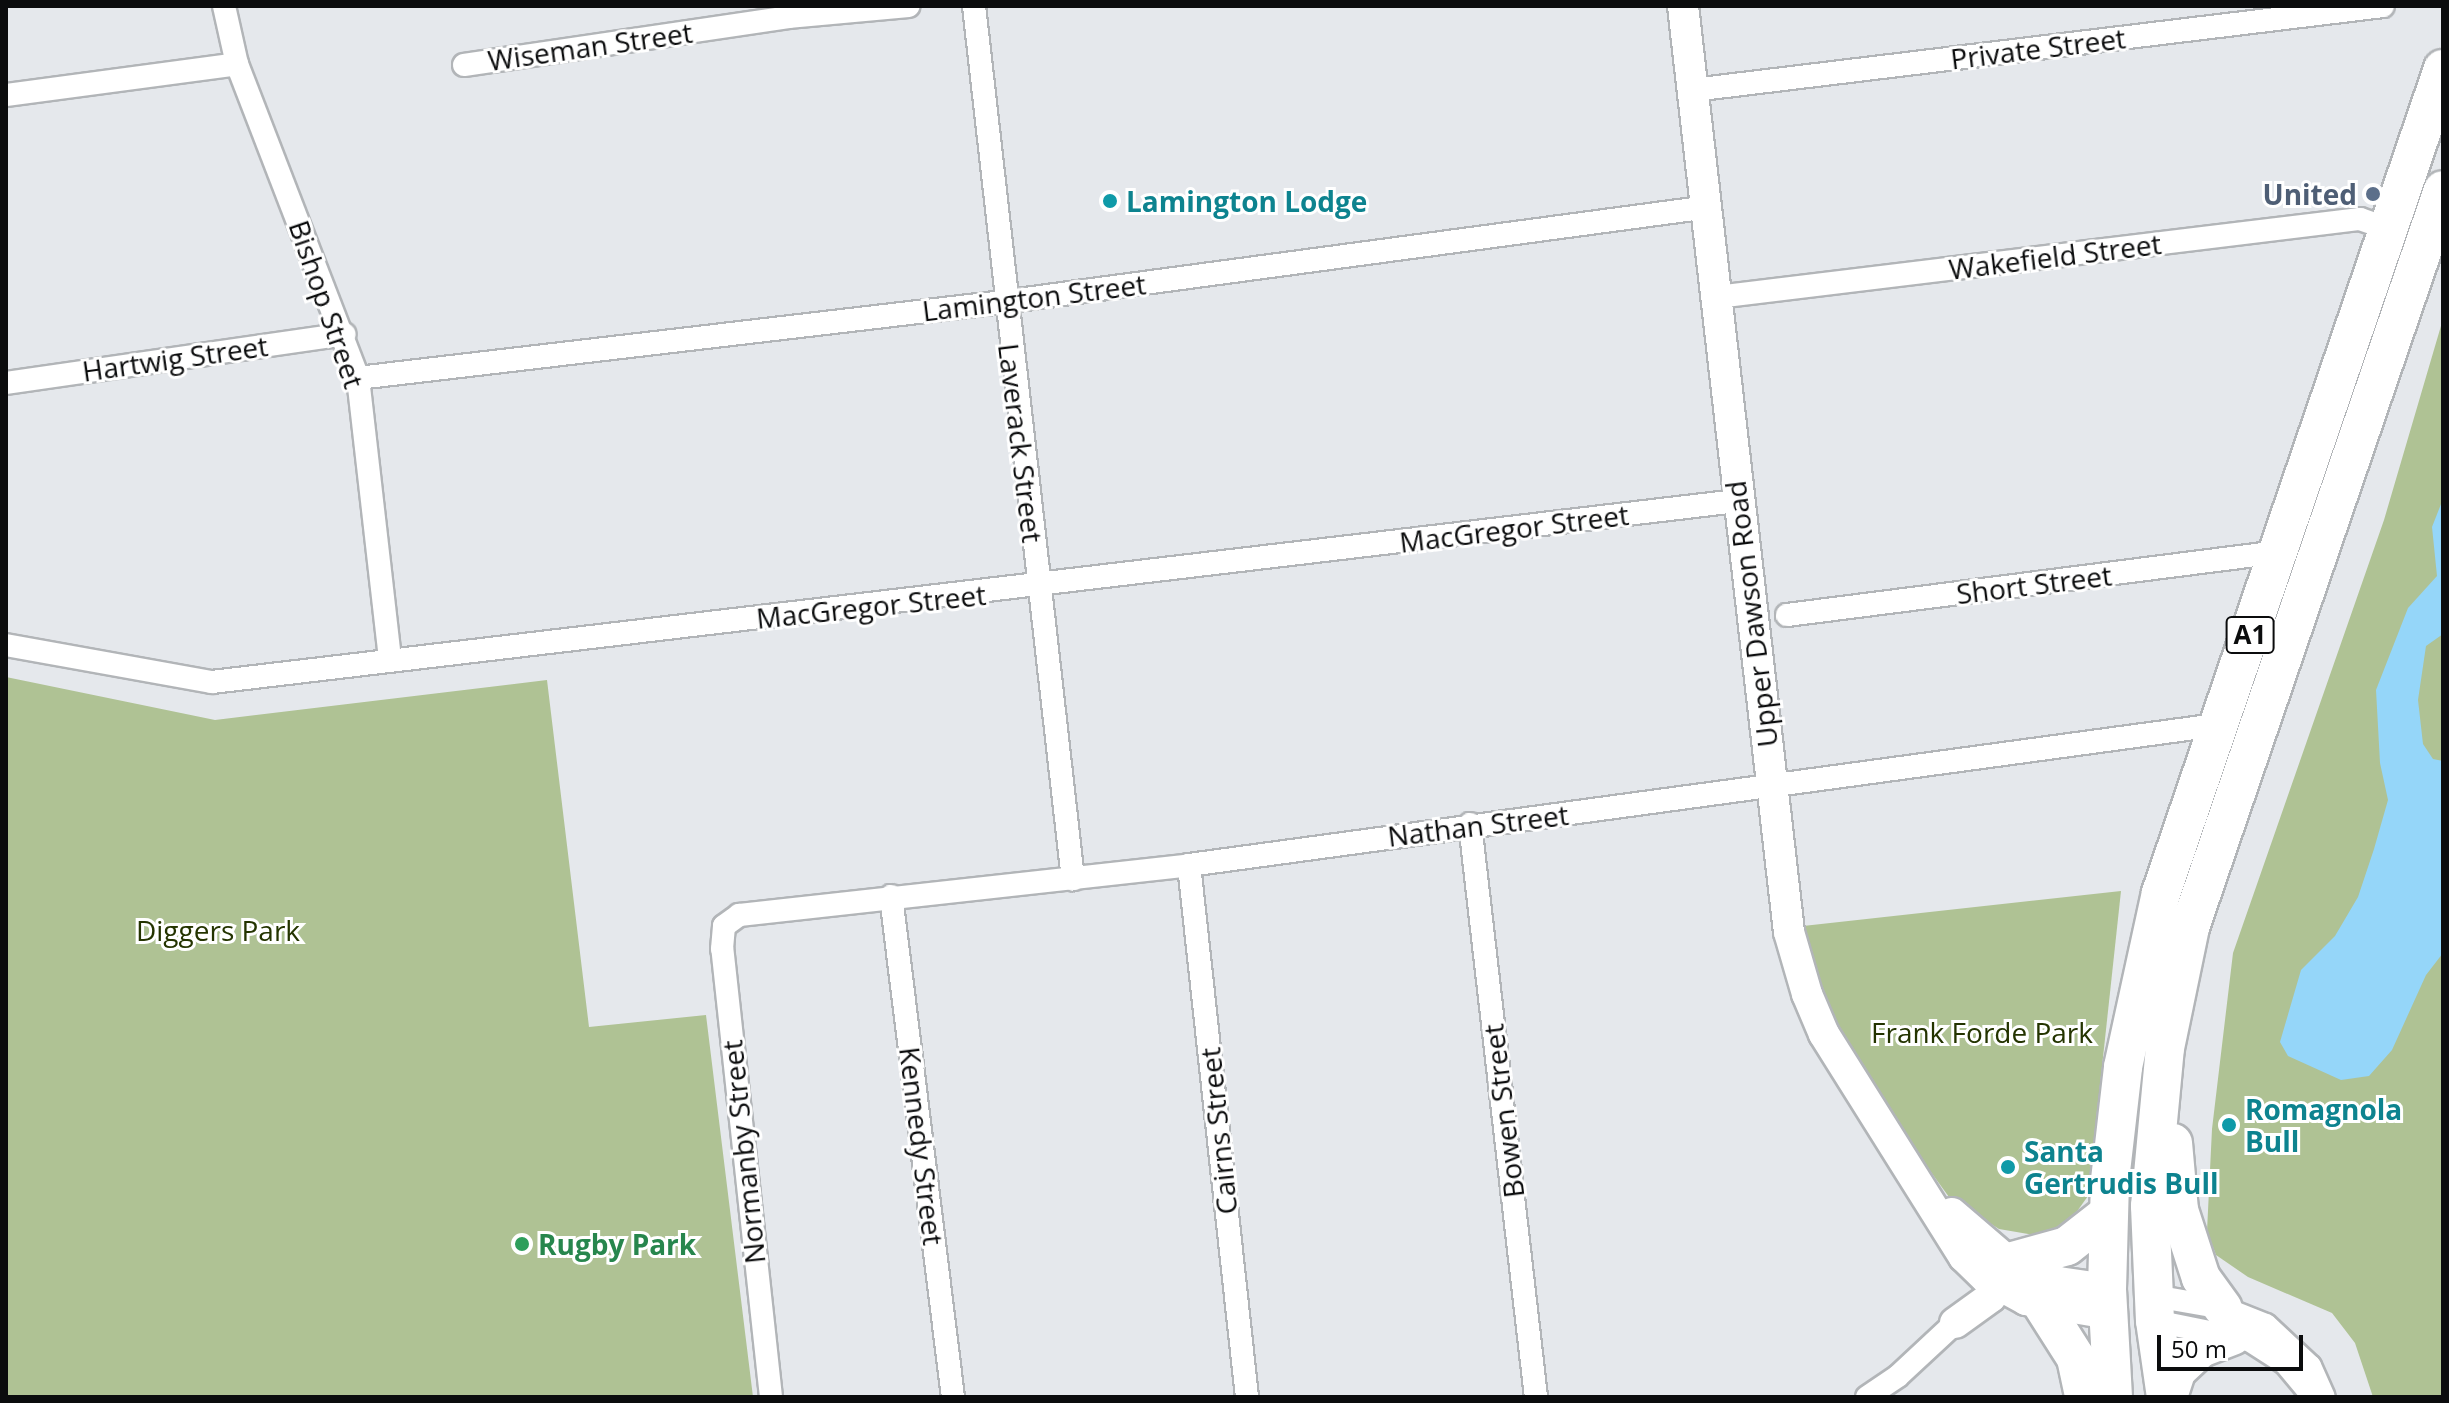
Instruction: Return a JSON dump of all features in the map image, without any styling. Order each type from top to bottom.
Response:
[{"type":"highway","name":"A1","points":[[2113,1397],[2108,1302],[2108,1214],[2123,1067],[2161,893],[2392,230],[2443,69]]},
{"type":"highway","name":"A1","points":[[2167,1397],[2155,1309],[2150,1206],[2165,1048],[2209,862],[2443,190]]},
{"type":"highway","points":[[2165,1048],[2179,1210],[2201,1278],[2228,1322],[2177,1370],[2167,1397]]},
{"type":"highway","points":[[2003,1274],[2089,1234],[2108,1214]]},
{"type":"highway","points":[[2108,1302],[2155,1309]]},
{"type":"highway","points":[[2043,1306],[2076,1358],[2084,1397]]},
{"type":"street","name":"Bishop Street","points":[[224,6],[237,64],[344,334],[358,378],[390,660]]},
{"type":"street","name":"Wiseman Street","points":[[464,65],[788,12],[908,6]]},
{"type":"street","name":"Laverack Street","points":[[974,6],[1003,302],[1073,879]]},
{"type":"street","name":"Upper Dawson Road","points":[[1683,6],[1708,207],[1737,501],[1789,932],[1807,994],[1824,1034],[1924,1188],[1964,1257],[2003,1274],[2059,1282],[2108,1302]]},
{"type":"street","name":"Private Street","points":[[1693,90],[2383,6]]},
{"type":"street","points":[[6,95],[237,64]]},
{"type":"street","name":"Lamington Street","points":[[358,378],[1003,302],[1708,207]]},
{"type":"street","name":"Wakefield Street","points":[[1717,297],[2360,219],[2392,230]]},
{"type":"street","name":"Hartwig Street","points":[[6,383],[344,334]]},
{"type":"street","name":"MacGregor Street","points":[[6,645],[212,682],[1039,587],[1737,501]]},
{"type":"street","name":"Short Street","points":[[1787,615],[2281,552]]},
{"type":"street","name":"Nathan Street","points":[[739,915],[1189,865],[1771,783],[2217,725]]},
{"type":"street","name":"Bowen Street","points":[[1470,824],[1536,1397]]},
{"type":"street","name":"Cairns Street","points":[[1189,865],[1247,1397]]},
{"type":"street","name":"Kennedy Street","points":[[891,896],[953,1397]]},
{"type":"street","name":"Normanby Street","points":[[739,915],[724,926],[722,949],[771,1397]]},
{"type":"street","name":"Upper Dawson Road","points":[[1924,1188],[2003,1274],[2043,1306],[2108,1302]]},
{"type":"street","points":[[1955,1323],[1967,1280],[1964,1257]]},
{"type":"street","points":[[1867,1397],[1898,1376],[1955,1323],[1991,1297],[2003,1274]]},
{"type":"street","points":[[2155,1309],[2228,1322],[2254,1319],[2286,1340],[2310,1366],[2324,1397]]},
{"type":"street","points":[[2228,1322],[2285,1363],[2311,1397]]},
{"type":"green space","points":[[2443,319],[2443,1397],[2373,1397],[2355,1343],[2332,1313],[2248,1277],[2216,1255],[2207,1231],[2212,1129],[2233,953],[2384,520]]},
{"type":"green space","name":"Diggers Park","points":[[6,677],[215,720],[547,680],[589,1027],[706,1015],[753,1397],[6,1397]]},
{"type":"green space","name":"Frank Forde Park","points":[[2121,891],[2088,1196],[2065,1228],[2034,1235],[1999,1229],[1949,1197],[1880,1102],[1822,1000],[1803,926]]},
{"type":"water","points":[[2443,499],[2443,634],[2426,646],[2418,700],[2423,744],[2433,759],[2443,761],[2443,953],[2426,975],[2392,1050],[2369,1076],[2341,1080],[2288,1056],[2280,1042],[2301,970],[2335,936],[2358,897],[2374,849],[2388,800],[2380,763],[2376,690],[2408,608],[2437,576],[2432,527]]},
{"type":"place","name":"United","points":[[2373,194]]},
{"type":"place","name":"Lamington Lodge","points":[[1110,201]]},
{"type":"place","name":"Romagnola Bull","points":[[2229,1125]]},
{"type":"place","name":"Santa Gertrudis Bull","points":[[2008,1167]]},
{"type":"place","name":"Rugby Park","points":[[522,1244]]}]
